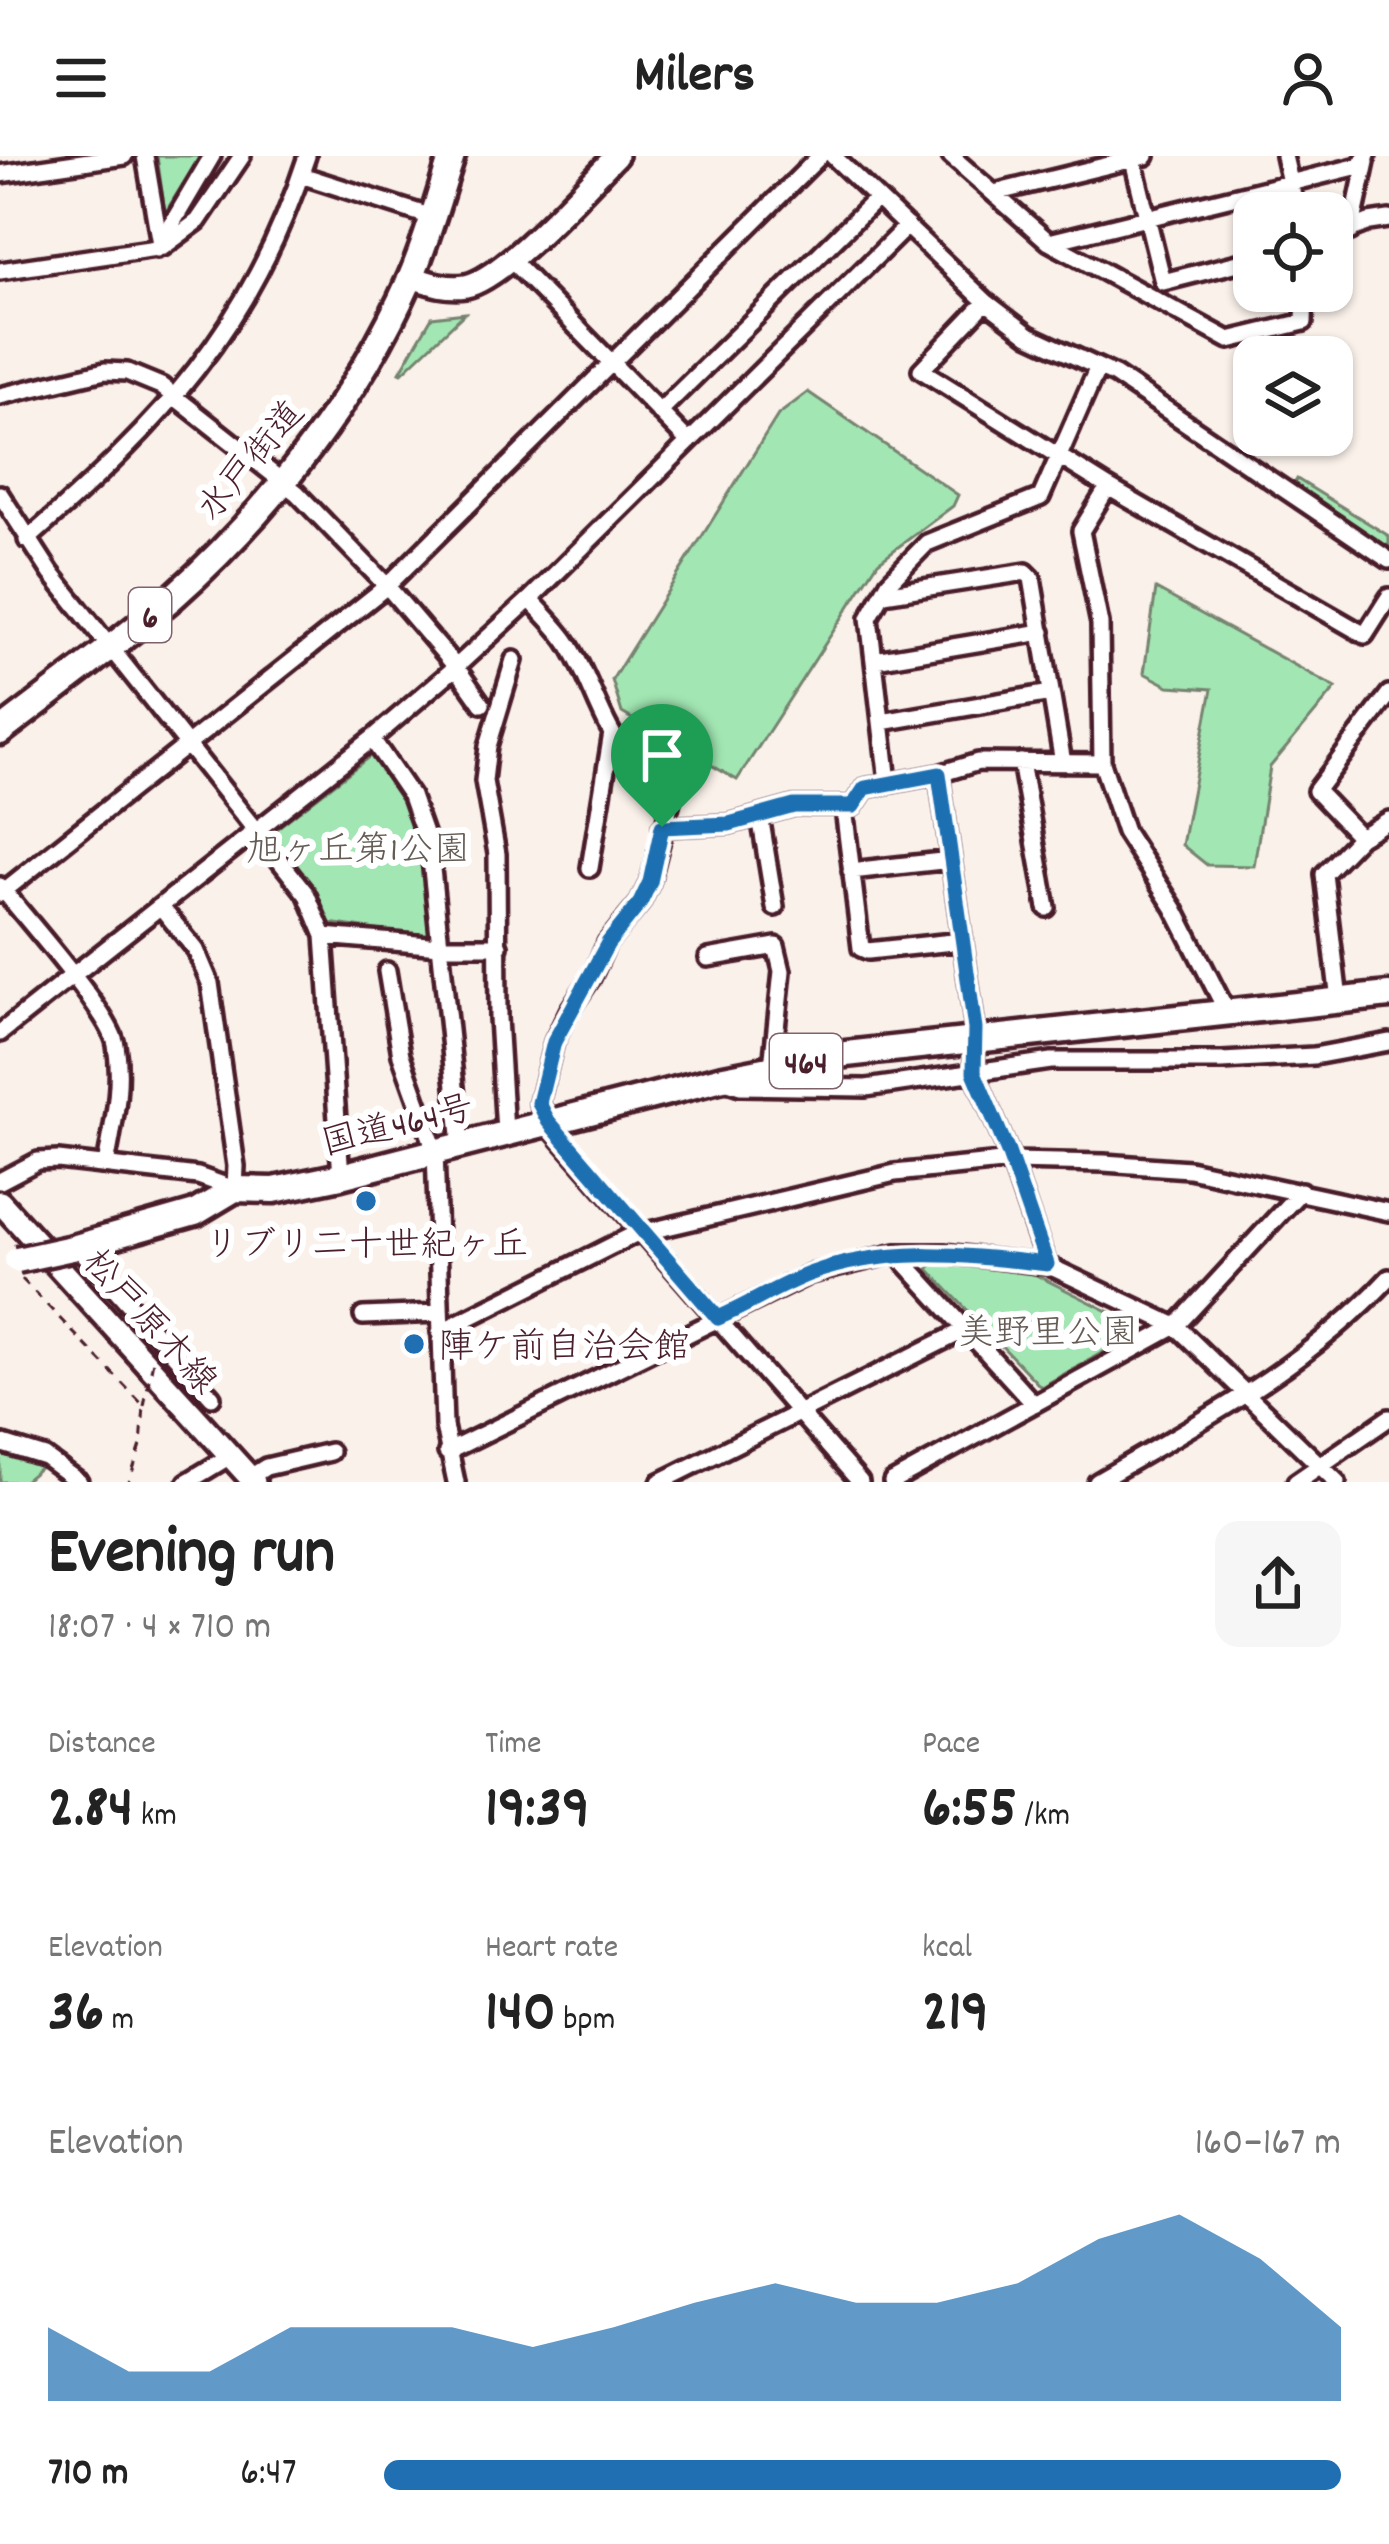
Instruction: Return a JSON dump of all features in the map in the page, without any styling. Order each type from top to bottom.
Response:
[{"type":"highway","name":"水戸街道","points":[[0,732],[112,646],[205,566],[283,480],[353,383],[411,277],[452,156]]},
{"type":"highway","name":"国道464号","points":[[12,1266],[195,1214],[235,1190],[274,1190],[341,1176],[772,1067],[846,1054],[1389,994]]},
{"type":"main road","points":[[411,277],[440,286],[471,285],[510,259],[616,156]]},
{"type":"main road","name":"松戸原木線","points":[[0,1202],[252,1479]]},
{"type":"street","points":[[0,174],[124,156]]},
{"type":"street","points":[[145,156],[158,246]]},
{"type":"street","points":[[158,246],[212,156]]},
{"type":"street","points":[[0,271],[177,241],[198,221],[242,156]]},
{"type":"street","points":[[27,539],[97,478],[175,397],[224,335],[259,274],[307,156]]},
{"type":"street","points":[[106,1166],[120,1082],[115,1038],[73,976],[1,891],[386,586],[820,156]]},
{"type":"street","points":[[832,156],[986,302],[1029,335],[1098,367],[1389,560]]},
{"type":"street","points":[[951,156],[1049,242],[1229,340],[1304,322],[1304,312]]},
{"type":"street","points":[[1284,156],[1292,192]]},
{"type":"street","points":[[994,194],[1137,157],[1162,282],[1158,303]]},
{"type":"street","points":[[1049,242],[1290,183],[1366,159],[1353,221]]},
{"type":"street","points":[[301,175],[432,218]]},
{"type":"street","points":[[659,412],[878,197]]},
{"type":"street","points":[[1353,230],[1389,218]]},
{"type":"street","points":[[0,1033],[456,668],[907,226]]},
{"type":"street","points":[[510,259],[688,441]]},
{"type":"street","points":[[1162,282],[1233,265]]},
{"type":"street","points":[[986,302],[921,370],[1108,487],[1365,635],[1389,597]]},
{"type":"street","points":[[888,782],[869,618],[904,563],[927,543],[1041,497],[1098,367]]},
{"type":"street","points":[[0,396],[116,370],[143,376],[283,480],[386,586],[482,704]]},
{"type":"street","points":[[1108,487],[1081,531],[1100,624],[1102,764],[1125,832],[1174,908],[1227,1012]]},
{"type":"street","points":[[0,494],[27,539],[308,895],[324,936],[341,1176]]},
{"type":"street","points":[[884,594],[1026,572],[1032,578],[1063,763]]},
{"type":"street","points":[[530,599],[568,644],[612,733],[639,768],[676,782],[650,882],[640,903],[608,943],[554,1042],[539,1103],[548,1121],[860,1482]]},
{"type":"street","points":[[875,660],[1042,632]]},
{"type":"street","points":[[505,1132],[497,1018],[497,854],[484,781],[488,746],[514,660]]},
{"type":"street","points":[[882,722],[1051,693]]},
{"type":"street","points":[[1360,837],[1316,791],[1389,694]]},
{"type":"street","points":[[590,868],[612,733]]},
{"type":"street","points":[[372,739],[411,796],[423,824],[461,1144]]},
{"type":"street","points":[[662,827],[729,824],[794,806],[844,808],[853,806],[865,788],[978,762],[1102,764]]},
{"type":"street","points":[[1022,762],[1046,908]]},
{"type":"street","points":[[939,774],[975,1040],[974,1072],[1012,1161],[1047,1264]]},
{"type":"street","points":[[844,808],[861,948],[962,940]]},
{"type":"street","points":[[760,816],[775,907]]},
{"type":"street","points":[[1339,1000],[1324,874],[1360,837],[1389,820]]},
{"type":"street","points":[[851,871],[951,860]]},
{"type":"street","points":[[0,1181],[38,1161],[198,1176],[235,1190],[210,983],[196,950],[160,907]]},
{"type":"street","points":[[324,936],[499,946]]},
{"type":"street","points":[[708,958],[776,946],[782,971],[772,1067]]},
{"type":"street","points":[[387,971],[401,1055],[435,1150],[447,1452],[456,1482]]},
{"type":"street","points":[[719,1079],[740,1086],[866,1088],[1051,1061],[1314,1056],[1389,1042]]},
{"type":"street","points":[[440,1331],[643,1232],[895,1173],[1012,1161],[1189,1169],[1389,1212]]},
{"type":"street","points":[[892,1482],[1176,1326],[1301,1191]]},
{"type":"street","points":[[75,1247],[212,1397]]},
{"type":"street","points":[[447,1452],[810,1274],[896,1253],[944,1252],[1047,1264],[1176,1326],[1337,1482]]},
{"type":"street","points":[[896,1253],[1034,1404]]},
{"type":"street","points":[[1097,1482],[1249,1393],[1350,1320],[1389,1278]]},
{"type":"street","points":[[363,1316],[440,1312]]},
{"type":"street","points":[[660,1482],[968,1328]]},
{"type":"street","points":[[1296,1482],[1389,1418]]},
{"type":"street","points":[[0,1443],[45,1456],[79,1482]]},
{"type":"street","points":[[252,1479],[266,1467],[330,1452]]},
{"type":"street","points":[[187,1482],[230,1456]]},
{"type":"path","points":[[12,1266],[144,1406]]},
{"type":"path","points":[[129,1482],[141,1445],[158,1335]]},
{"type":"green space","points":[[157,156],[200,156],[165,213]]},
{"type":"green space","points":[[465,313],[402,373],[400,372],[432,317]]},
{"type":"green space","points":[[808,392],[958,495],[953,506],[878,562],[737,780],[622,713],[612,680],[778,415]]},
{"type":"green space","points":[[1297,479],[1389,536],[1389,551],[1291,489]]},
{"type":"green space","points":[[1156,589],[1336,688],[1270,767],[1254,866],[1207,865],[1182,845],[1212,689],[1169,686],[1144,673]]},
{"type":"green space","name":"旭ヶ丘第1公園","points":[[374,753],[418,839],[431,906],[431,938],[329,923],[317,896],[268,835]]},
{"type":"green space","name":"美野里公園","points":[[941,1257],[1028,1271],[1144,1329],[1041,1387],[928,1269]]},
{"type":"green space","points":[[0,1452],[41,1467],[23,1482],[0,1482]]},
{"type":"place","name":"リブリ二十世紀ヶ丘","points":[[366,1201]]},
{"type":"place","name":"陣ケ前自治会館","points":[[414,1344]]},
{"type":"route","points":[[939,774],[975,1029],[974,1072],[1047,1264],[944,1252],[896,1253],[810,1274],[718,1318],[554,1132],[539,1103],[554,1042],[608,943],[640,903],[650,882],[662,827],[729,824],[794,806],[844,808],[853,806],[865,788],[939,774]]}]
